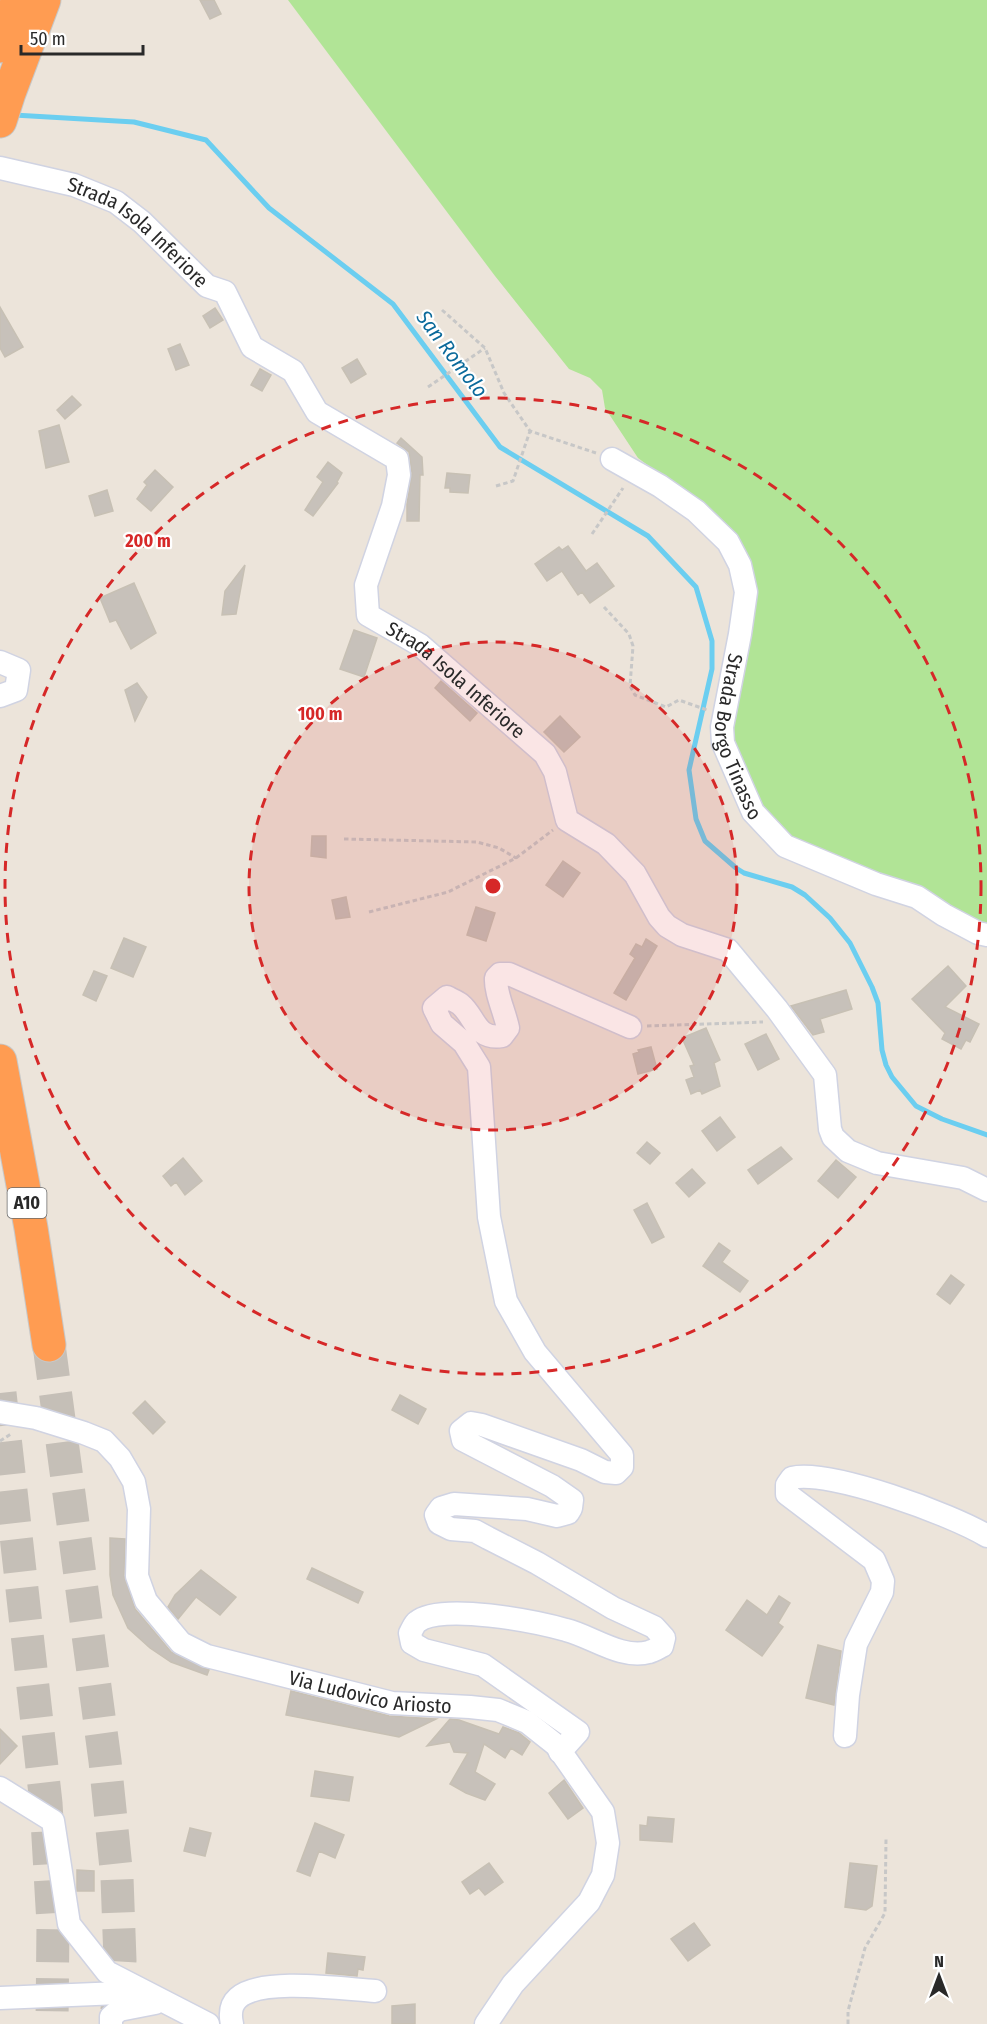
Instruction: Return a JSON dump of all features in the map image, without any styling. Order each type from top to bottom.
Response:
[{"type":"highway","points":[[0,46],[18,0]]},
{"type":"highway","points":[[0,121],[44,0]]},
{"type":"highway","name":"A10","points":[[0,1061],[31,1228],[49,1345]]},
{"type":"street","name":"Strada Isola Inferiore","points":[[1,170],[74,185],[116,202],[142,222],[207,286],[225,292],[252,347],[293,371],[317,411],[397,459],[399,475],[393,506],[366,585],[368,615],[420,645],[545,754],[555,772],[567,820]]},
{"type":"street","name":"Strada Borgo Tinasso","points":[[612,459],[660,486],[696,511],[728,542],[740,565],[746,592],[723,727],[723,743],[753,812],[784,846],[876,884],[917,897],[944,915],[978,933],[987,935]]},
{"type":"street","points":[[0,662],[19,670],[16,690],[0,696]]},
{"type":"street","points":[[567,820],[606,844],[635,874],[667,927],[682,935],[728,950],[786,1021],[825,1076],[830,1129],[833,1137],[848,1151],[877,1162],[963,1178],[987,1190]]},
{"type":"street","points":[[560,1752],[578,1732],[483,1665],[424,1650],[412,1642],[410,1633],[416,1622],[430,1616],[460,1614],[515,1618],[569,1630],[609,1647],[633,1653],[649,1653],[662,1646],[664,1638],[654,1627],[613,1608],[537,1563],[475,1531],[451,1529],[439,1523],[436,1515],[441,1508],[454,1504],[527,1509],[557,1516],[568,1513],[572,1508],[572,1500],[552,1486],[463,1440],[461,1431],[471,1423],[581,1460],[605,1472],[616,1473],[622,1467],[622,1455],[536,1352],[506,1301],[489,1217],[479,1067],[464,1043],[442,1024],[434,1008],[447,997],[460,1004],[476,1028],[492,1037],[502,1036],[508,1028],[505,1012],[495,986],[496,978],[500,974],[509,974],[630,1027]]},
{"type":"street","name":"Via Ludovico Ariosto","points":[[0,1412],[36,1418],[84,1433],[104,1441],[120,1458],[134,1482],[139,1509],[137,1575],[146,1601],[181,1643],[207,1656],[392,1703],[498,1710],[527,1722],[556,1745],[603,1812],[608,1843],[603,1875],[589,1902],[513,1984],[486,2024]]},
{"type":"street","points":[[845,1736],[848,1695],[856,1644],[882,1592],[883,1581],[874,1560],[788,1494],[786,1485],[792,1478],[812,1476],[852,1485],[938,1512],[972,1526],[987,1536]]},
{"type":"street","points":[[0,1788],[53,1821],[69,1924],[107,1972],[208,2024]]},
{"type":"street","points":[[231,2024],[230,2010],[238,1998],[255,1990],[272,1986],[375,1991]]},
{"type":"street","points":[[0,1998],[154,1996]]},
{"type":"street","points":[[111,2024],[111,2017],[120,2010],[154,1996]]},
{"type":"path","points":[[442,310],[485,348],[504,393],[530,431],[612,459]]},
{"type":"path","points":[[428,387],[485,348]]},
{"type":"path","points":[[496,486],[513,481],[530,431]]},
{"type":"path","points":[[592,534],[620,492]]},
{"type":"path","points":[[604,607],[629,634],[633,646],[630,686],[635,694],[666,707],[680,700],[713,712]]},
{"type":"path","points":[[369,912],[448,892],[516,858],[567,820]]},
{"type":"path","points":[[344,839],[477,842],[499,848],[516,858]]},
{"type":"path","points":[[630,1027],[786,1021]]},
{"type":"path","points":[[848,2024],[848,2011],[866,1948],[885,1913],[886,1839]]},
{"type":"green space","points":[[288,0],[987,0],[987,930],[811,851],[764,817],[728,743],[747,593],[681,490],[638,458],[605,408],[602,390],[590,378],[569,369],[495,276]]},
{"type":"building","points":[[200,0],[214,0],[221,14],[210,19]]},
{"type":"building","points":[[0,307],[23,347],[5,357],[0,348]]},
{"type":"building","points":[[215,308],[223,320],[210,328],[203,316]]},
{"type":"building","points":[[180,344],[189,365],[176,370],[168,349]]},
{"type":"building","points":[[357,359],[366,374],[351,383],[342,368]]},
{"type":"building","points":[[260,369],[271,375],[262,391],[251,385]]},
{"type":"building","points":[[72,396],[81,405],[65,419],[57,410]]},
{"type":"building","points":[[59,425],[69,462],[46,468],[39,431]]},
{"type":"building","points":[[401,438],[422,457],[423,475],[420,475],[419,521],[407,521],[412,473],[409,452],[397,443]]},
{"type":"building","points":[[328,462],[342,473],[338,483],[313,516],[305,510],[323,482],[317,477]]},
{"type":"building","points":[[155,470],[173,487],[151,511],[137,499],[147,485],[144,482]]},
{"type":"building","points":[[447,473],[470,475],[468,493],[450,492],[450,488],[445,488]]},
{"type":"building","points":[[107,490],[113,511],[95,516],[89,496]]},
{"type":"building","points":[[568,546],[586,571],[597,563],[614,586],[590,603],[582,592],[578,595],[562,571],[547,581],[535,564],[559,547],[562,550]]},
{"type":"building","points":[[245,565],[236,614],[222,615],[225,591]]},
{"type":"building","points":[[134,583],[156,633],[131,649],[116,620],[110,622],[100,598]]},
{"type":"building","points":[[354,630],[377,638],[364,677],[340,669]]},
{"type":"building","points":[[441,681],[477,713],[470,721],[435,688]]},
{"type":"building","points":[[137,683],[147,697],[135,721],[125,690]]},
{"type":"building","points":[[560,716],[580,737],[564,752],[544,732]]},
{"type":"building","points":[[312,836],[326,836],[326,858],[311,856]]},
{"type":"building","points":[[563,861],[580,873],[563,897],[546,885]]},
{"type":"building","points":[[346,897],[350,917],[336,919],[332,900]]},
{"type":"building","points":[[476,907],[495,913],[486,941],[467,935]]},
{"type":"building","points":[[124,938],[146,947],[133,977],[111,968]]},
{"type":"building","points":[[646,939],[657,946],[626,1000],[614,993],[635,958],[630,954],[636,944],[642,947]]},
{"type":"building","points":[[948,966],[966,986],[945,1007],[979,1024],[970,1042],[966,1040],[961,1049],[942,1039],[945,1033],[912,999]]},
{"type":"building","points":[[94,971],[107,976],[96,1001],[83,995]]},
{"type":"building","points":[[846,990],[852,1009],[820,1019],[824,1032],[813,1035],[791,1006]]},
{"type":"building","points":[[706,1028],[720,1060],[714,1063],[720,1086],[702,1094],[700,1090],[691,1094],[686,1080],[694,1077],[690,1066],[694,1065],[682,1038]]},
{"type":"building","points":[[766,1034],[779,1059],[758,1070],[745,1044]]},
{"type":"building","points":[[651,1047],[657,1069],[638,1074],[633,1054],[639,1052],[638,1050]]},
{"type":"building","points":[[720,1117],[735,1137],[717,1151],[702,1131]]},
{"type":"building","points":[[647,1142],[660,1153],[650,1164],[637,1153]]},
{"type":"building","points":[[781,1147],[792,1159],[758,1184],[748,1170]]},
{"type":"building","points":[[183,1158],[202,1181],[185,1195],[176,1182],[171,1186],[163,1176]]},
{"type":"building","points":[[836,1160],[856,1177],[838,1198],[818,1181]]},
{"type":"building","points":[[692,1169],[705,1183],[689,1197],[676,1183]]},
{"type":"building","points":[[647,1203],[664,1237],[652,1243],[634,1210]]},
{"type":"building","points":[[719,1243],[730,1251],[722,1262],[748,1281],[740,1292],[703,1266]]},
{"type":"building","points":[[951,1275],[964,1285],[950,1304],[937,1294]]},
{"type":"building","points":[[400,1395],[426,1409],[418,1424],[392,1410]]},
{"type":"building","points":[[145,1401],[165,1422],[153,1434],[133,1413]]},
{"type":"building","points":[[110,1538],[125,1539],[124,1576],[135,1609],[171,1652],[209,1670],[207,1675],[171,1662],[150,1648],[128,1628],[113,1595],[110,1575]]},
{"type":"building","points":[[312,1568],[363,1592],[358,1603],[307,1579]]},
{"type":"building","points":[[201,1570],[236,1597],[220,1615],[196,1597],[178,1619],[168,1607],[175,1595]]},
{"type":"building","points":[[779,1596],[790,1603],[778,1623],[783,1627],[762,1656],[726,1630],[747,1600],[767,1615]]},
{"type":"building","points":[[818,1645],[841,1651],[834,1705],[806,1698]]},
{"type":"building","points":[[291,1691],[389,1716],[436,1719],[399,1737],[286,1715]]},
{"type":"building","points":[[450,1719],[499,1734],[503,1727],[519,1733],[530,1742],[522,1755],[511,1748],[505,1758],[484,1744],[475,1772],[495,1784],[485,1800],[450,1784],[468,1753],[454,1752],[450,1742],[427,1746]]},
{"type":"building","points":[[0,1729],[17,1746],[0,1764]]},
{"type":"building","points":[[315,1771],[353,1777],[349,1801],[311,1796]]},
{"type":"building","points":[[564,1780],[583,1808],[568,1819],[549,1793]]},
{"type":"building","points":[[648,1817],[674,1819],[672,1842],[640,1840],[640,1825],[647,1826]]},
{"type":"building","points":[[315,1823],[344,1835],[335,1858],[319,1851],[310,1876],[297,1871]]},
{"type":"building","points":[[190,1828],[211,1833],[205,1856],[184,1851]]},
{"type":"building","points":[[489,1863],[503,1882],[485,1895],[479,1888],[470,1894],[462,1882]]},
{"type":"building","points":[[850,1863],[877,1866],[872,1906],[866,1910],[845,1907]]},
{"type":"building","points":[[77,1870],[94,1871],[94,1891],[77,1891]]},
{"type":"building","points":[[694,1923],[710,1945],[688,1961],[671,1939]]},
{"type":"building","points":[[328,1953],[365,1957],[363,1970],[358,1969],[357,1976],[326,1973]]},
{"type":"building","points":[[415,2004],[415,2024],[392,2024],[392,2006]]},
{"type":"waterway","name":"San Romolo","points":[[14,115],[134,122],[206,140],[269,208],[393,304],[500,447],[648,536],[696,587],[712,641],[712,669],[689,770],[696,819],[705,841],[744,873],[792,887],[805,895],[830,918],[850,943],[872,987],[878,1003],[882,1050],[892,1077],[916,1106],[942,1119],[987,1135]]},
{"type":"tunnel","points":[[49,1345],[105,1761],[117,1878],[120,1960],[117,2010]]},
{"type":"tunnel","points":[[0,1393],[46,1803],[53,1924],[52,2024]]}]
